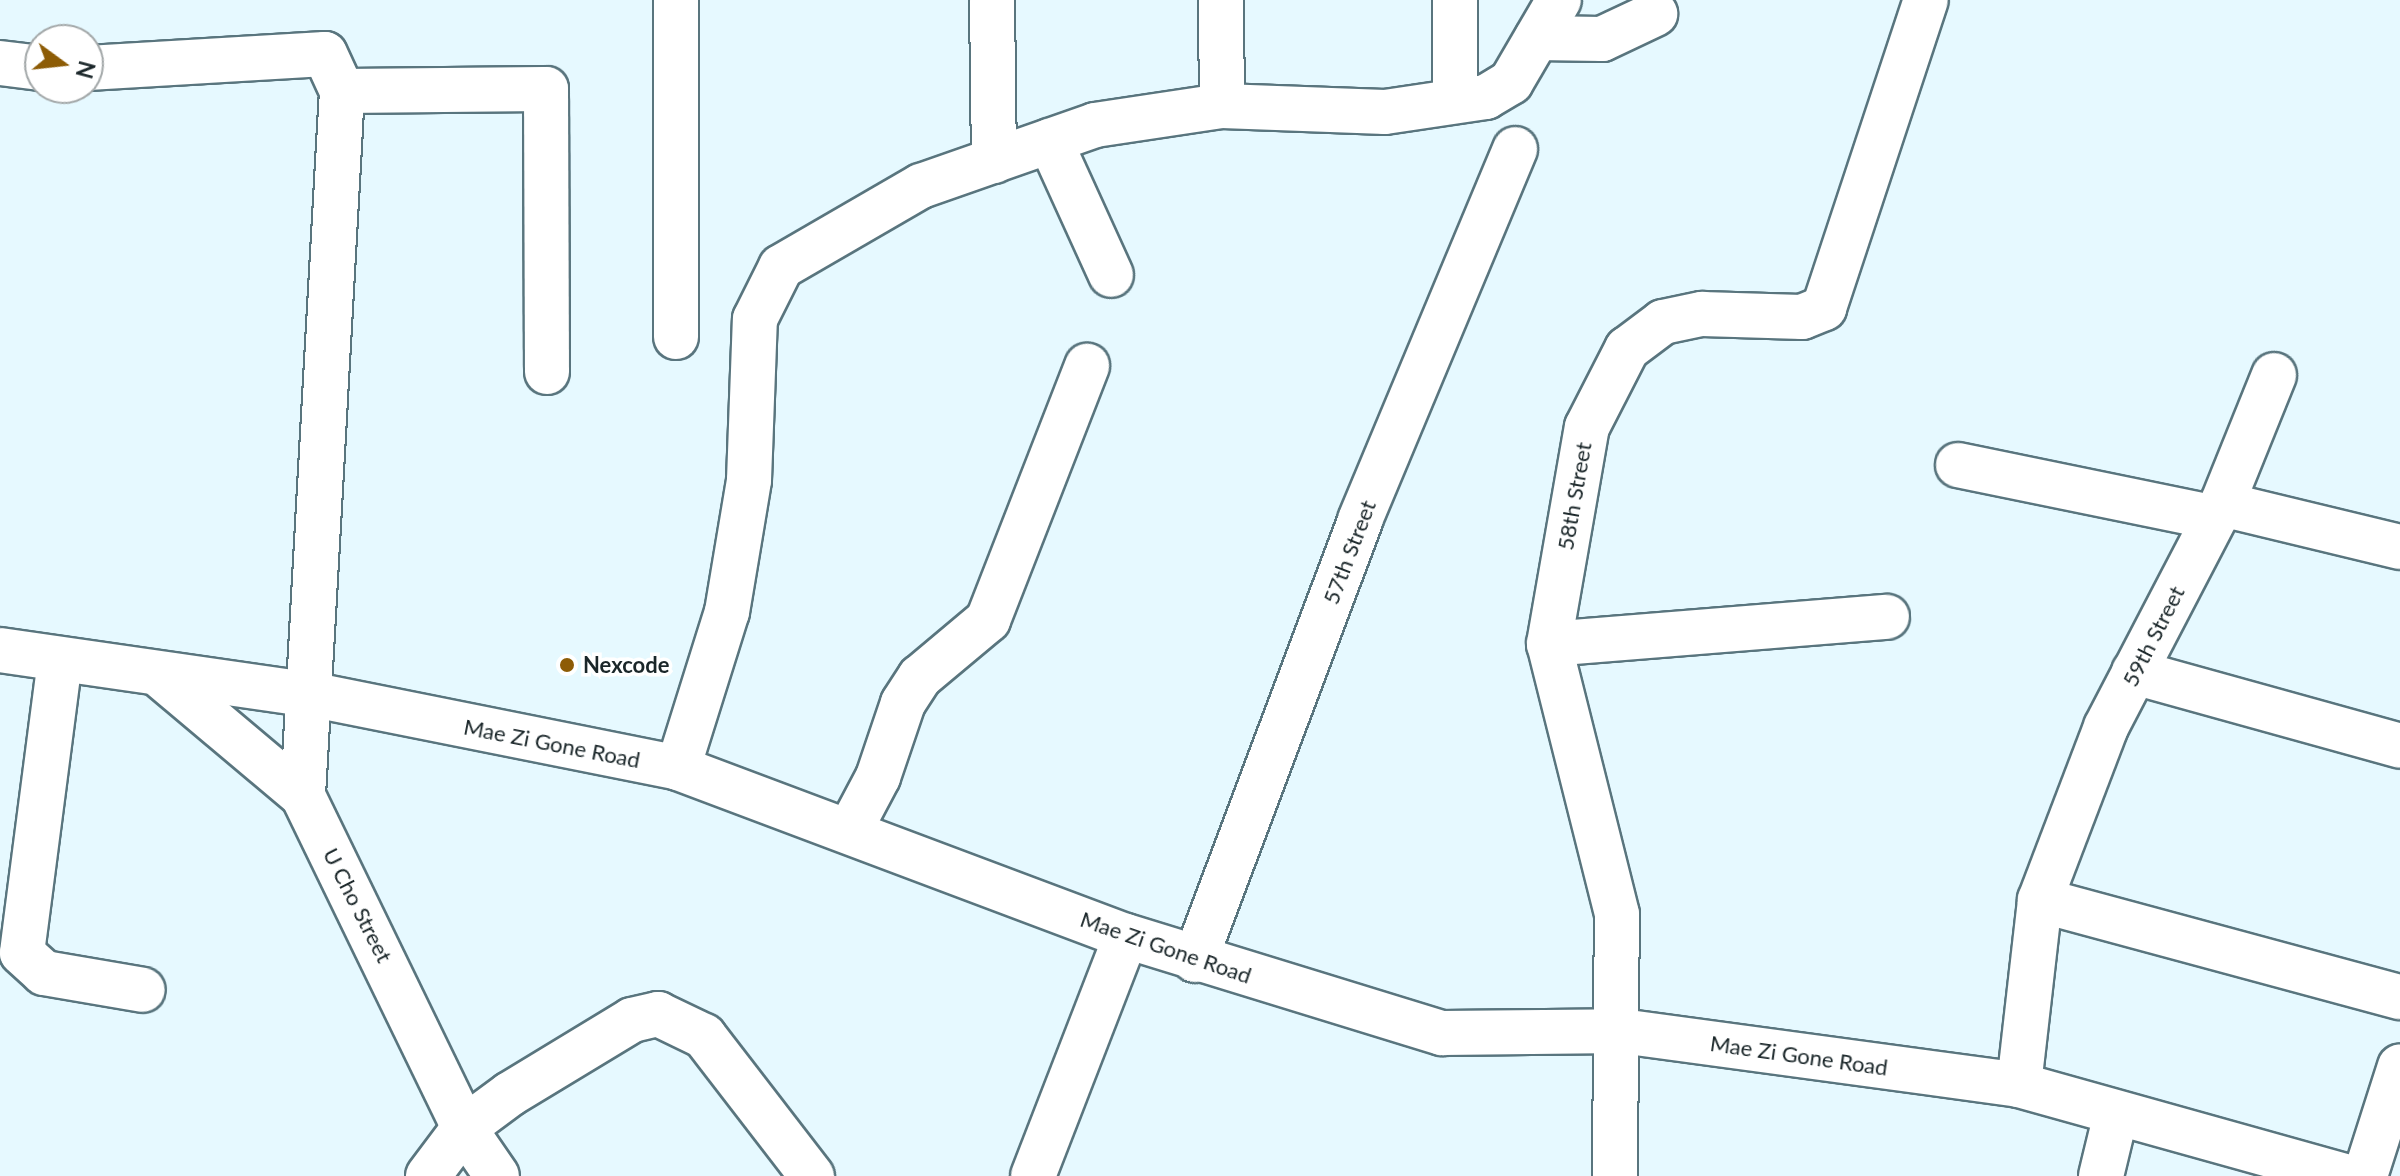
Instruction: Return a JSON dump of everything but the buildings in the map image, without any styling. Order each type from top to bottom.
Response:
[{"type":"street","points":[[676,0],[676,337]]},
{"type":"street","points":[[992,0],[994,161]]},
{"type":"street","points":[[1221,0],[1222,106]]},
{"type":"street","points":[[1455,0],[1455,101]]},
{"type":"street","points":[[678,768],[727,612],[749,480],[755,319],[781,267],[921,186],[1095,125],[1222,106],[1385,112],[1486,97],[1511,82],[1559,0]]},
{"type":"street","name":"58th Street","points":[[1615,1176],[1621,1031],[1609,867],[1549,644],[1587,427],[1607,381],[1627,349],[1663,322],[1702,314],[1802,317],[1824,308],[1926,0]]},
{"type":"street","points":[[1537,38],[1602,39],[1655,14]]},
{"type":"street","points":[[104,67],[325,54],[342,91],[314,695],[303,796]]},
{"type":"street","points":[[0,63],[24,66]]},
{"type":"street","points":[[342,91],[546,89],[547,372]]},
{"type":"street","points":[[1050,141],[1111,275]]},
{"type":"street","name":"57th Street","points":[[1195,960],[1360,520],[1515,149]]},
{"type":"street","points":[[851,828],[878,777],[903,703],[920,677],[988,620],[1087,366]]},
{"type":"street","name":"59th Street","points":[[2019,1085],[2040,900],[2134,672],[2217,511],[2274,375]]},
{"type":"street","points":[[1958,465],[2400,547]]},
{"type":"street","points":[[1549,644],[1887,617]]},
{"type":"street","name":"Mae Zi Gone Road","points":[[0,650],[163,678],[314,695],[678,768],[851,828],[1195,960],[1442,1033],[1621,1031],[2019,1085],[2115,1118],[2345,1176]]},
{"type":"street","points":[[60,660],[22,953],[44,973],[143,990]]},
{"type":"street","points":[[2134,672],[2400,746]]},
{"type":"street","name":"U Cho Street","points":[[163,678],[303,796],[464,1128],[497,1176]]},
{"type":"street","points":[[2040,900],[2400,997]]},
{"type":"street","points":[[1033,1176],[1126,936]]},
{"type":"street","points":[[428,1176],[464,1128],[632,1020],[672,1016],[704,1036],[812,1176]]},
{"type":"street","points":[[2365,1176],[2400,1066]]},
{"type":"street","points":[[2101,1176],[2115,1118]]},
{"type":"place","name":"Nexcode","points":[[567,665]]}]
